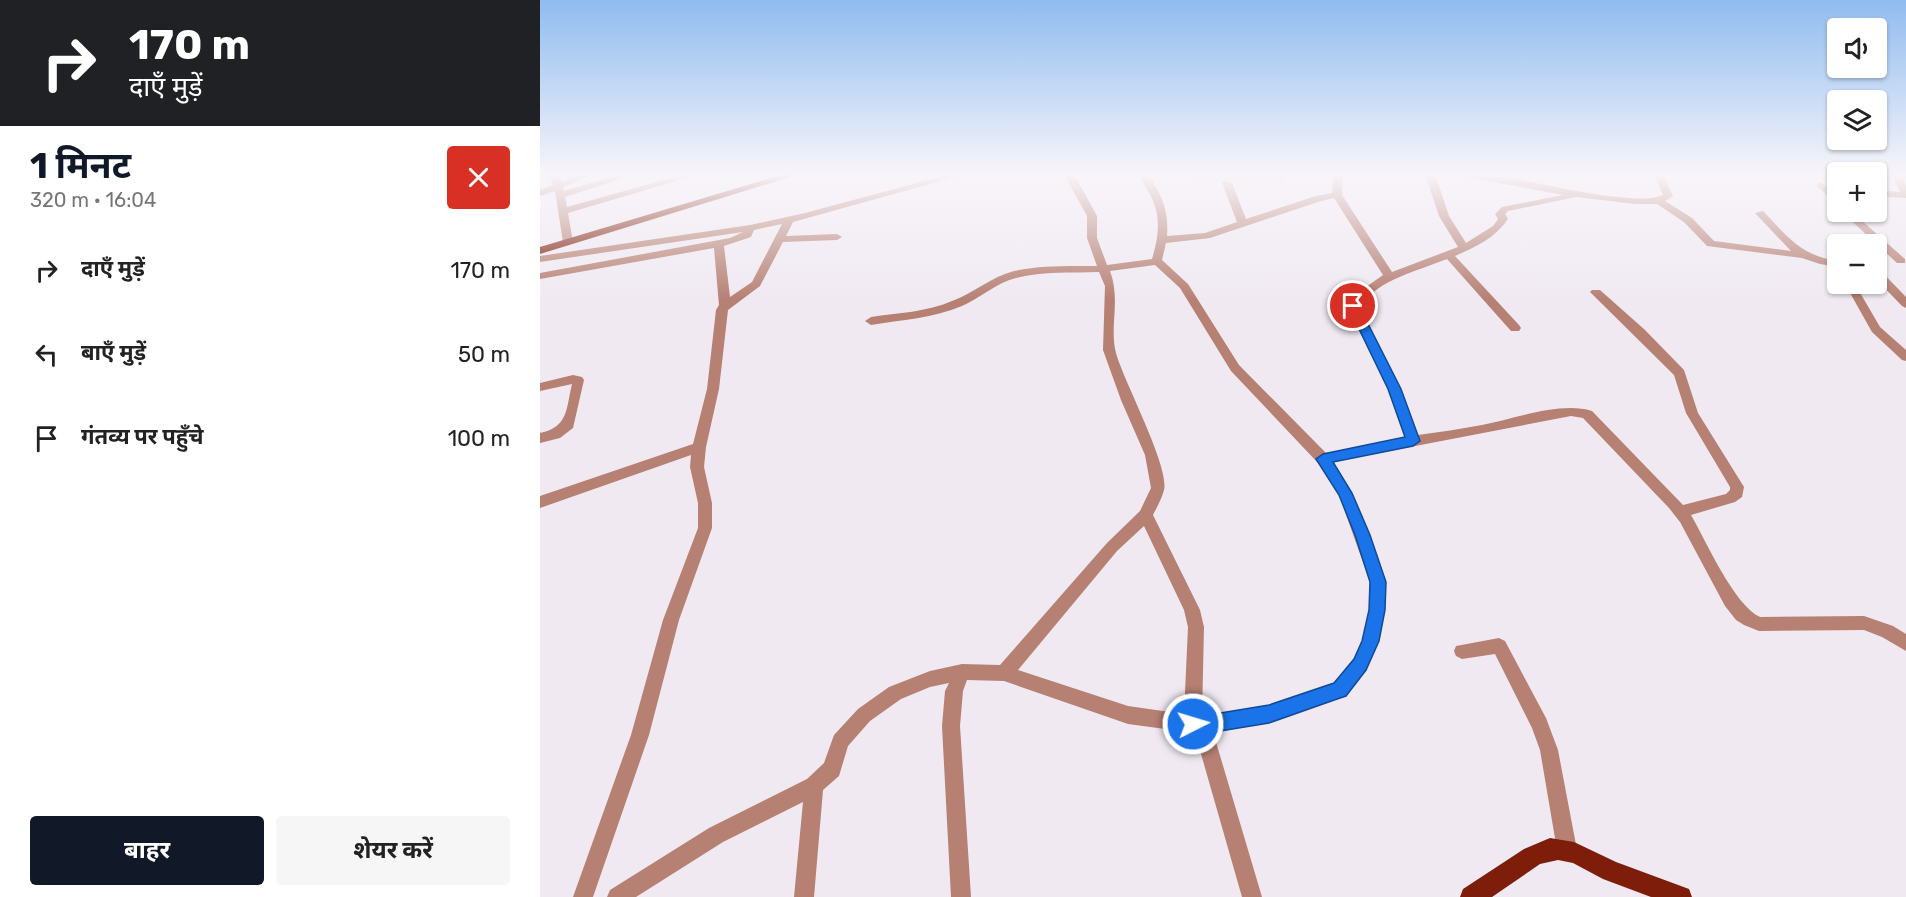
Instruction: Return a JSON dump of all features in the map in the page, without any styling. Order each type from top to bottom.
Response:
[{"type":"main road","points":[[540,251],[649,216]]},
{"type":"main road","points":[[1471,897],[1489,888],[1534,856],[1550,849],[1567,850],[1609,870],[1681,897]]},
{"type":"street","points":[[563,216],[568,242]]},
{"type":"street","points":[[540,260],[750,228],[805,216]]},
{"type":"street","points":[[1004,673],[1112,547],[1146,515],[1158,488],[1156,471],[1109,350],[1110,286],[1092,238],[1092,216]]},
{"type":"street","points":[[1157,261],[1162,240],[1162,216]]},
{"type":"street","points":[[1240,216],[1243,224]]},
{"type":"street","points":[[1162,240],[1206,236],[1267,216]]},
{"type":"street","points":[[1350,216],[1389,276]]},
{"type":"street","points":[[1444,216],[1465,249]]},
{"type":"street","points":[[1413,441],[1394,389],[1353,306],[1363,294],[1389,276],[1465,249],[1500,225],[1503,219],[1501,216]]},
{"type":"street","points":[[1682,216],[1711,244],[1800,255],[1827,263]]},
{"type":"street","points":[[1763,216],[1800,255]]},
{"type":"street","points":[[583,897],[640,735],[671,620],[705,528],[705,503],[697,467],[699,447],[713,389],[722,310],[725,305],[756,284],[789,220]]},
{"type":"street","points":[[1859,222],[1904,261]]},
{"type":"street","points":[[540,276],[719,244],[741,238],[750,228]]},
{"type":"street","points":[[779,238],[837,237]]},
{"type":"street","points":[[719,244],[725,305]]},
{"type":"street","points":[[1448,254],[1515,328]]},
{"type":"street","points":[[871,321],[940,310],[959,303],[1003,278],[1017,274],[1046,270],[1103,269],[1157,261]]},
{"type":"street","points":[[617,897],[716,835],[814,786],[832,770],[840,741],[864,715],[896,693],[930,679],[962,672],[1004,673],[1128,715],[1198,725],[1269,714],[1340,690],[1360,664],[1371,641],[1377,610],[1378,582],[1345,493],[1323,459],[1235,368],[1184,286],[1157,261]]},
{"type":"street","points":[[1887,263],[1904,261]]},
{"type":"street","points":[[1887,284],[1906,304]]},
{"type":"street","points":[[1596,292],[1680,373],[1692,413],[1737,487],[1737,494],[1730,498],[1680,512]]},
{"type":"street","points":[[1856,294],[1876,329],[1906,357]]},
{"type":"street","points":[[540,387],[573,379],[578,380],[568,425],[555,435],[540,438]]},
{"type":"street","points":[[1323,459],[1571,411],[1587,414],[1680,512],[1731,601],[1742,615],[1759,624],[1864,624],[1887,631],[1906,643]]},
{"type":"street","points":[[540,502],[699,447]]},
{"type":"street","points":[[1146,515],[1186,595],[1194,618],[1198,725],[1252,897]]},
{"type":"street","points":[[1462,651],[1499,646],[1540,724],[1549,750],[1567,850]]},
{"type":"street","points":[[961,897],[951,726],[954,691],[962,672]]},
{"type":"street","points":[[804,897],[814,786]]},
{"type":"route","points":[[1193,724],[1202,725],[1269,714],[1340,690],[1360,664],[1371,641],[1377,610],[1378,582],[1345,493],[1323,459],[1413,441],[1394,389],[1353,306]]}]
